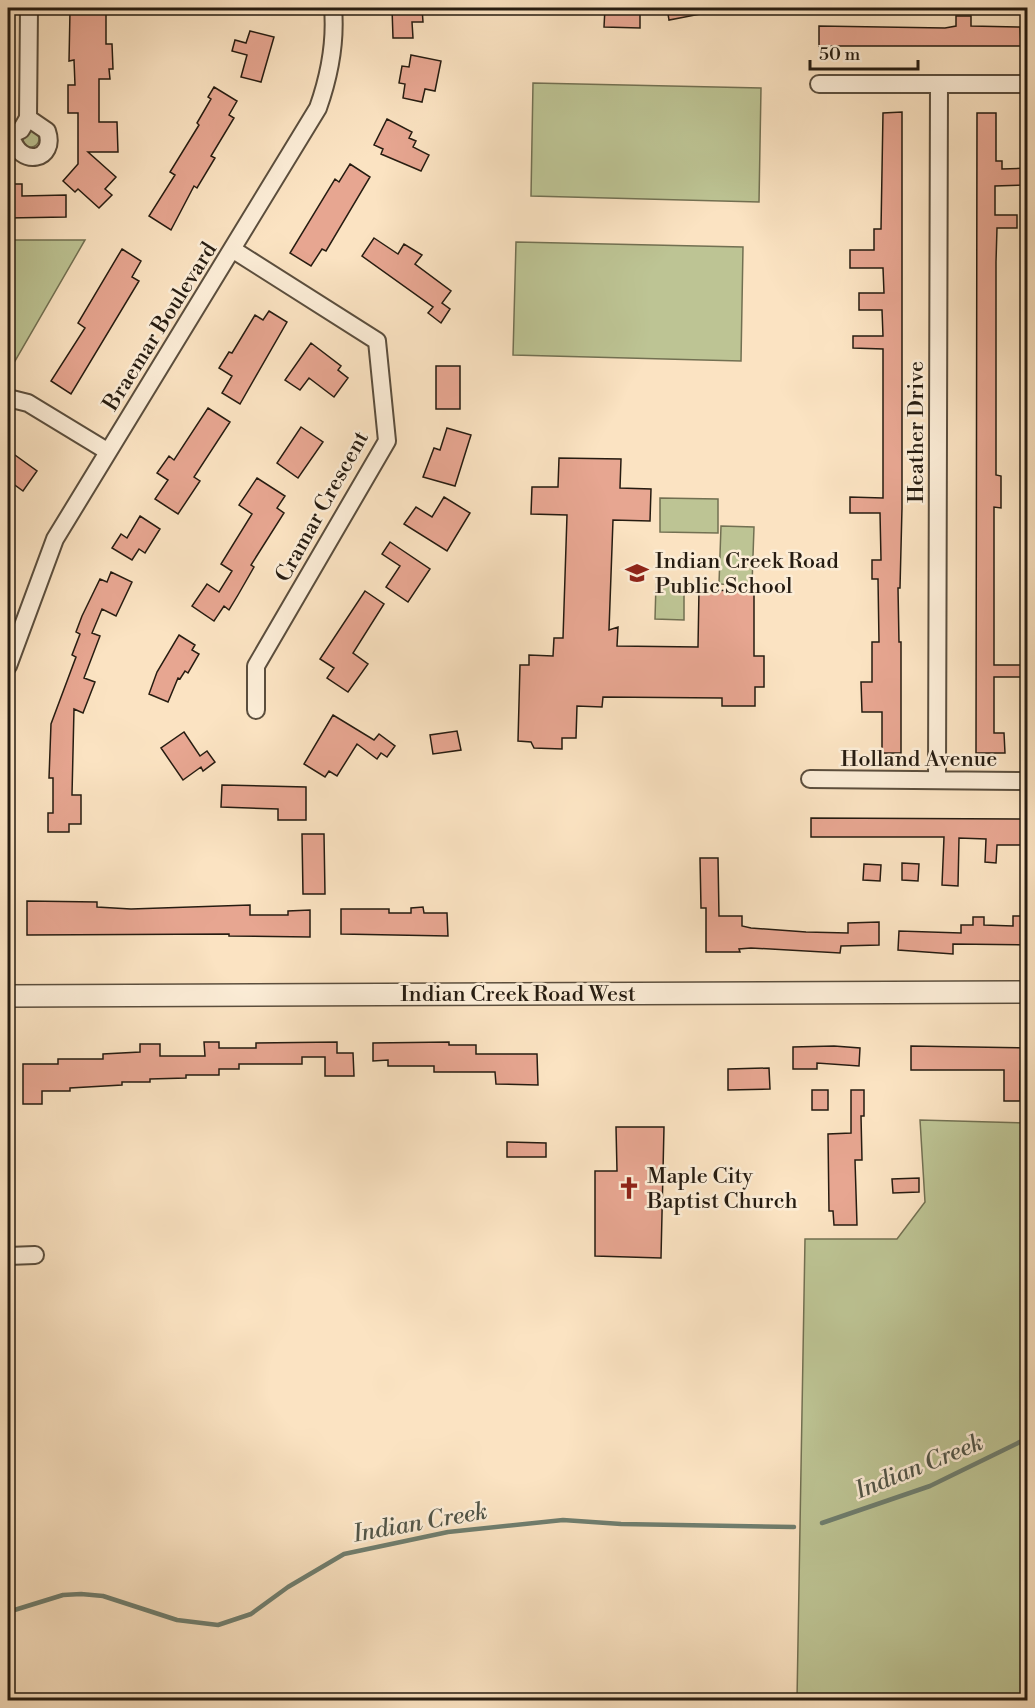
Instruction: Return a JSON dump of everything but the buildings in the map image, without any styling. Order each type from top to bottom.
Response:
[{"type":"street","points":[[28,118],[47,131],[49,142],[43,153],[32,158],[25,157],[15,148],[9,136],[21,130],[28,118],[29,8]]},
{"type":"street","name":"Braemar Boulevard","points":[[8,666],[55,539],[106,451],[318,108],[328,79],[333,53],[333,8]]},
{"type":"street","points":[[819,84],[1028,84]]},
{"type":"street","name":"Heather Drive","points":[[937,780],[939,84]]},
{"type":"street","name":"Cramar Crescent","points":[[232,249],[377,341],[387,441],[256,666],[256,710]]},
{"type":"street","points":[[8,398],[28,403],[106,451]]},
{"type":"street","name":"Holland Avenue","points":[[810,779],[1028,781]]},
{"type":"street","name":"Indian Creek Road West","points":[[8,996],[1028,992]]},
{"type":"street","points":[[8,1256],[35,1255]]},
{"type":"green space","points":[[533,83],[761,88],[759,202],[531,196]]},
{"type":"green space","points":[[31,131],[37,133],[39,139],[37,145],[31,147],[25,145],[23,139],[25,133]]},
{"type":"green space","points":[[8,240],[85,240],[11,368],[8,366]]},
{"type":"green space","points":[[516,242],[743,247],[741,361],[513,355]]},
{"type":"green space","points":[[660,498],[718,499],[718,533],[660,532]]},
{"type":"green space","points":[[721,526],[754,527],[752,585],[719,584]]},
{"type":"green space","points":[[656,584],[684,585],[684,620],[655,619]]},
{"type":"green space","points":[[920,1120],[1027,1123],[1027,1700],[797,1700],[805,1239],[897,1239],[925,1202]]},
{"type":"waterway","name":"Indian Creek","points":[[822,1523],[930,1486],[1028,1438]]},
{"type":"waterway","name":"Indian Creek","points":[[8,1612],[63,1595],[81,1594],[103,1596],[177,1620],[218,1625],[251,1614],[288,1587],[344,1554],[448,1532],[563,1520],[621,1524],[794,1527]]},
{"type":"place","name":"Indian Creek Road Public School","points":[[637,573]]},
{"type":"place","name":"Maple City Baptist Church","points":[[629,1188]]}]
